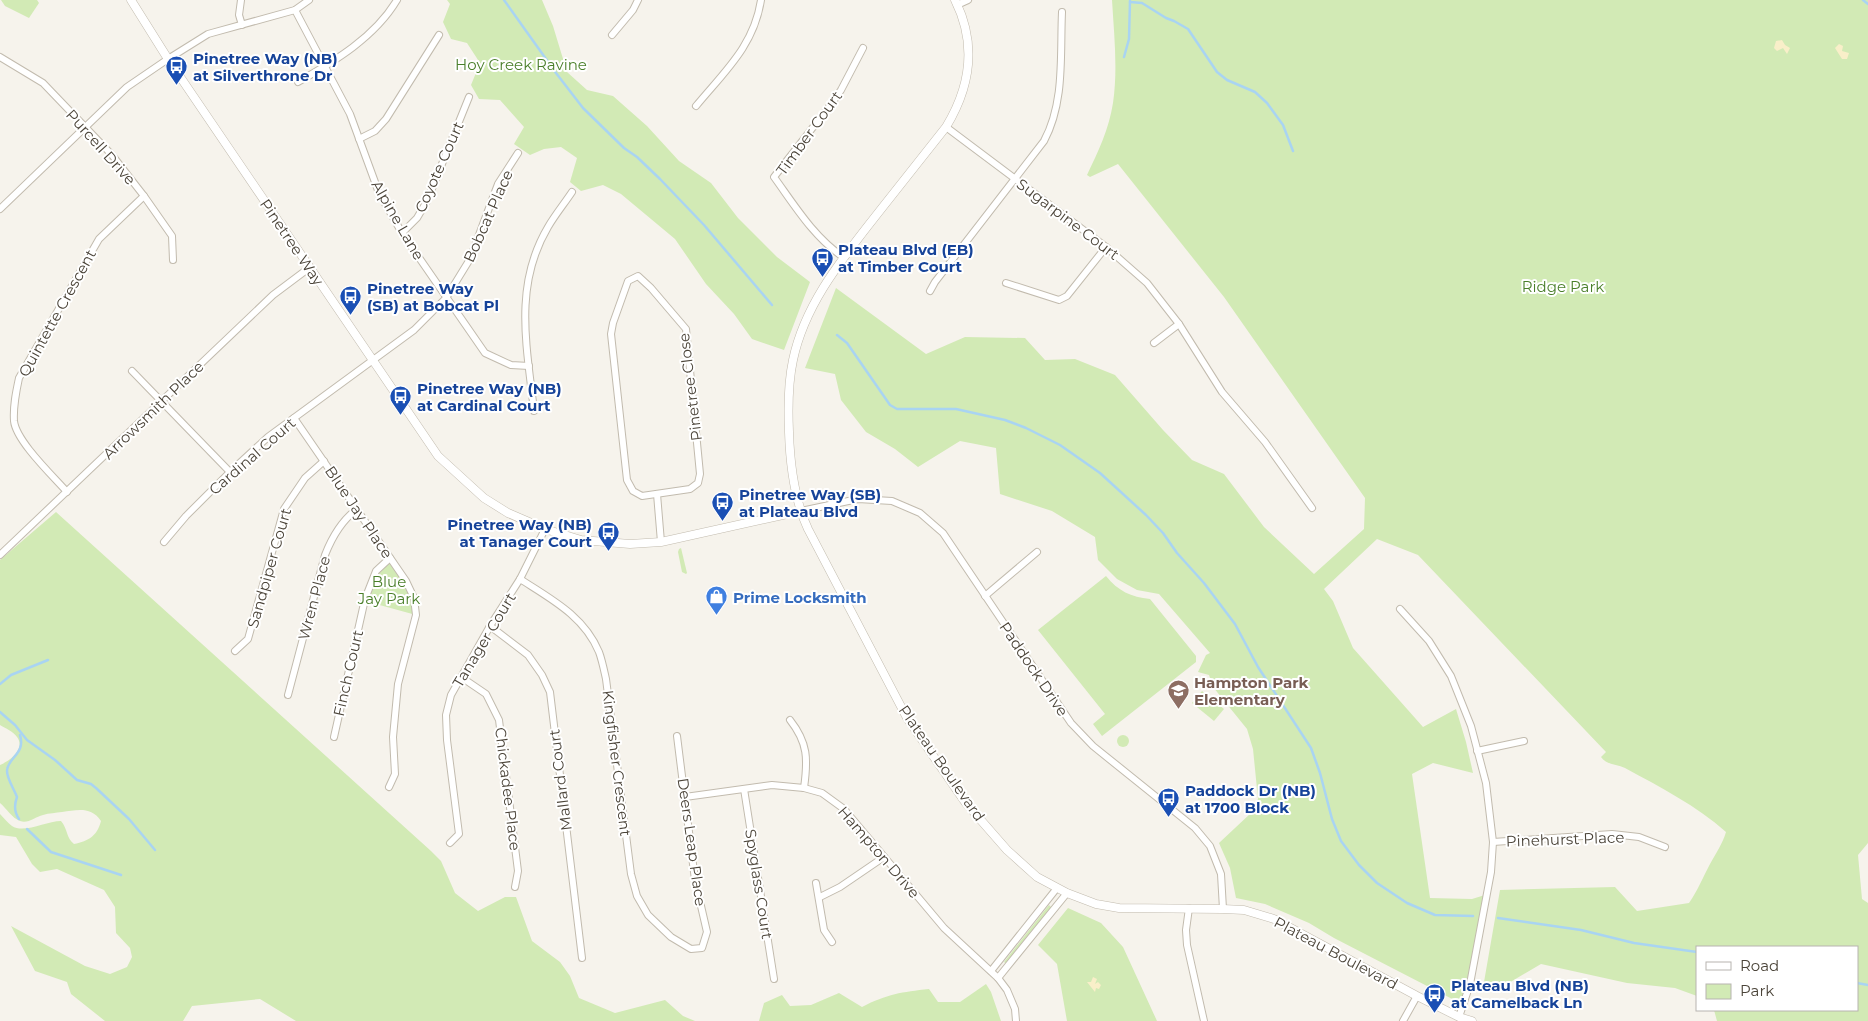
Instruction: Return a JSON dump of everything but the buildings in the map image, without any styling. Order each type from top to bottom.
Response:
[{"type":"street","name":"Pinetree Way","points":[[131,0],[168,59],[438,456],[484,498],[508,513],[545,529],[581,540],[630,544],[661,542],[801,511]]},
{"type":"street","points":[[241,0],[239,15],[242,25]]},
{"type":"street","points":[[0,209],[127,87],[168,59],[208,34],[295,10],[309,0]]},
{"type":"street","points":[[298,82],[325,67],[362,40],[397,0]]},
{"type":"street","points":[[612,36],[633,10],[638,0]]},
{"type":"street","points":[[696,106],[747,43],[756,24],[761,0]]},
{"type":"street","points":[[956,2],[968,0]]},
{"type":"street","name":"Plateau Boulevard","points":[[956,2],[966,27],[968,40],[968,66],[965,88],[956,109],[946,127],[843,257],[822,288],[809,312],[792,362],[788,412],[791,470],[801,511],[808,529],[907,718],[965,802],[1007,850],[1037,878],[1067,893],[1096,904],[1119,908],[1244,910],[1274,919],[1417,996],[1459,1017],[1472,1021]]},
{"type":"street","name":"Alpine Lane","points":[[295,10],[350,114],[379,193],[402,233],[485,353],[511,365],[529,366]]},
{"type":"street","points":[[930,291],[1044,141],[1055,115],[1059,94],[1062,12]]},
{"type":"street","points":[[359,139],[375,131],[386,119],[439,35]]},
{"type":"street","name":"Timber Court","points":[[843,257],[827,245],[815,232],[774,177],[832,103],[845,83],[863,48]]},
{"type":"street","name":"Purcell Drive","points":[[0,57],[43,83],[112,155],[172,236],[173,260]]},
{"type":"street","name":"Coyote Court","points":[[402,233],[417,218],[427,201],[469,97]]},
{"type":"street","name":"Sugarpine Court","points":[[946,127],[1106,247],[1146,283],[1179,324],[1222,392],[1265,442],[1312,508]]},
{"type":"street","name":"Bobcat Place","points":[[372,361],[414,330],[446,298],[470,259],[498,184],[518,153]]},
{"type":"street","points":[[534,411],[524,324],[526,294],[532,267],[548,228],[572,192]]},
{"type":"street","name":"Quintette Crescent","points":[[67,492],[27,448],[14,423],[14,398],[20,378],[99,239],[144,196]]},
{"type":"street","points":[[1006,283],[1059,300],[1067,296],[1106,247]]},
{"type":"street","name":"Arrowsmith Place","points":[[0,555],[164,401],[273,295],[309,268]]},
{"type":"street","name":"Pinetree Close","points":[[638,276],[651,288],[686,330],[700,474],[698,483],[690,488],[657,494],[642,496],[633,491],[627,480],[611,334],[628,280],[638,276]]},
{"type":"street","points":[[1154,343],[1179,324]]},
{"type":"street","name":"Cardinal Court","points":[[164,542],[186,516],[268,437],[372,361]]},
{"type":"street","points":[[132,371],[164,401],[230,472]]},
{"type":"street","name":"Blue Jay Place","points":[[294,418],[406,581],[414,598],[416,615],[398,684],[394,737],[395,774],[389,787]]},
{"type":"street","name":"Sandpiper Court","points":[[235,652],[248,639],[284,509],[305,478],[324,461]]},
{"type":"street","points":[[657,494],[661,542]]},
{"type":"street","name":"Paddock Drive","points":[[801,511],[858,499],[892,501],[920,513],[944,533],[984,596],[1071,723],[1093,746],[1195,828],[1210,846],[1221,874],[1223,909]]},
{"type":"street","name":"Wren Place","points":[[288,695],[325,555],[332,537],[348,516],[357,509]]},
{"type":"street","name":"Tanager Court","points":[[450,843],[459,834],[447,740],[446,715],[451,696],[490,626],[520,580],[545,529]]},
{"type":"street","points":[[984,596],[1037,552]]},
{"type":"street","name":"Finch Court","points":[[334,737],[365,599],[376,571],[390,558]]},
{"type":"street","name":"Kingfisher Crescent","points":[[520,580],[563,606],[579,620],[598,651],[606,678],[631,874],[638,896],[648,915],[671,938],[691,949],[702,948]]},
{"type":"street","points":[[1400,610],[1429,641],[1451,676],[1471,726],[1486,782],[1493,842],[1489,890],[1470,984],[1459,1017]]},
{"type":"street","name":"Mallard Court","points":[[490,626],[528,655],[542,675],[550,692],[582,958]]},
{"type":"street","name":"Chickadee Place","points":[[461,677],[486,694],[499,720],[518,871],[515,887]]},
{"type":"street","points":[[790,720],[801,734],[807,764],[804,788]]},
{"type":"street","name":"Deers Leap Place","points":[[676,736],[695,880],[707,932],[702,948]]},
{"type":"street","points":[[1477,751],[1524,741]]},
{"type":"street","name":"Hampton Drive","points":[[685,797],[772,785],[804,788],[822,793],[844,809],[944,928],[998,978],[1007,990],[1015,1009],[1016,1021]]},
{"type":"street","name":"Spyglass Court","points":[[744,789],[774,979]]},
{"type":"street","name":"Pinehurst Place","points":[[1493,842],[1612,834],[1639,837],[1666,847]]},
{"type":"street","points":[[820,898],[840,887],[884,857]]},
{"type":"street","points":[[816,883],[824,930],[832,942]]},
{"type":"street","points":[[991,971],[1057,888]]},
{"type":"street","points":[[998,978],[1067,893]]},
{"type":"street","points":[[1189,908],[1186,930],[1187,946],[1204,1021]]},
{"type":"street","points":[[1403,1021],[1417,996]]},
{"type":"green space","points":[[1,0],[37,0],[39,3],[29,18],[5,6]]},
{"type":"green space","name":"Hoy Creek Ravine","points":[[447,0],[542,0],[553,26],[567,72],[587,90],[613,96],[647,126],[679,161],[711,183],[738,218],[777,257],[810,282],[784,350],[752,339],[734,314],[706,284],[675,239],[621,194],[603,185],[581,191],[570,182],[577,158],[561,147],[544,149],[530,155],[514,144],[524,127],[500,100],[479,99],[471,85],[480,63],[467,43],[451,39],[443,22],[450,4]]},
{"type":"green space","name":"Ridge Park","points":[[1112,0],[1868,0],[1868,843],[1858,855],[1862,899],[1868,903],[1868,1021],[1717,1021],[1714,1011],[1858,1011],[1858,946],[1696,946],[1696,996],[1675,988],[1627,983],[1541,964],[1502,987],[1484,982],[1500,890],[1615,887],[1637,911],[1689,903],[1726,832],[1678,797],[1625,768],[1603,760],[1601,757],[1606,752],[1418,555],[1377,539],[1324,589],[1333,601],[1353,648],[1423,727],[1456,709],[1473,773],[1433,763],[1412,774],[1430,898],[1472,899],[1485,895],[1468,983],[1460,1003],[1334,938],[1309,923],[1265,904],[1236,898],[1230,868],[1219,843],[1251,813],[1258,799],[1253,749],[1247,729],[1213,687],[1209,675],[1198,672],[1206,655],[1210,653],[1159,594],[1137,590],[1117,579],[1098,560],[1095,537],[1052,511],[1000,494],[996,448],[960,441],[918,467],[895,449],[866,432],[841,400],[835,374],[805,368],[836,288],[926,354],[965,337],[1025,338],[1045,360],[1075,359],[1115,375],[1192,460],[1224,474],[1264,527],[1314,574],[1364,529],[1365,498],[1224,297],[1118,164],[1090,177],[1087,175],[1106,131],[1111,113],[1114,90],[1115,39]]},
{"type":"green space","points":[[56,512],[431,851],[441,861],[455,893],[478,911],[505,897],[516,897],[532,941],[560,962],[570,976],[579,998],[615,1013],[665,1000],[683,1016],[695,1021],[296,1021],[260,999],[192,1006],[183,1021],[105,1021],[71,994],[67,982],[35,971],[11,926],[85,966],[110,974],[127,967],[132,957],[130,948],[116,933],[115,907],[104,890],[57,869],[40,872],[32,864],[16,837],[0,835],[0,814],[10,825],[23,829],[61,821],[74,844],[92,837],[101,821],[93,813],[78,810],[48,814],[23,822],[14,818],[0,803],[0,765],[12,758],[20,746],[16,735],[0,725],[0,560]]},
{"type":"green space","points":[[681,548],[686,574],[682,572],[678,552]]},
{"type":"green space","name":"Blue Jay Park","points":[[390,558],[406,581],[416,615],[365,601],[376,571]]},
{"type":"green space","points":[[1106,576],[1115,586],[1125,592],[1137,597],[1150,599],[1196,656],[1196,662],[1102,736],[1093,724],[1105,714],[1038,630]]},
{"type":"green space","points":[[1202,691],[1224,709],[1214,721],[1192,703]]},
{"type":"green space","points":[[1121,735],[1125,735],[1129,741],[1125,747],[1121,747],[1117,743],[1117,739]]},
{"type":"green space","points":[[1049,905],[1053,909],[1008,965],[1004,962]]},
{"type":"green space","points":[[1068,908],[1101,923],[1123,947],[1157,1021],[1067,1021],[1057,964],[1038,945]]},
{"type":"green space","points":[[986,984],[991,992],[1001,1021],[759,1021],[764,1003],[782,995],[790,1006],[811,1005],[839,993],[862,1007],[895,994],[929,989],[938,1002],[960,1002]]},
{"type":"sand","points":[[1782,40],[1790,48],[1787,54],[1783,48],[1777,51],[1774,48],[1776,41]]},
{"type":"sand","points":[[1839,44],[1843,46],[1842,51],[1849,53],[1847,59],[1842,59],[1835,48]]},
{"type":"sand","points":[[1093,977],[1097,979],[1095,984],[1098,982],[1101,985],[1099,989],[1096,988],[1095,992],[1087,982],[1091,982]]},
{"type":"waterway","points":[[504,0],[583,108],[624,148],[637,157],[660,179],[704,225],[772,305]]},
{"type":"waterway","points":[[1863,0],[1868,4]]},
{"type":"waterway","points":[[1124,57],[1129,39],[1130,1]]},
{"type":"waterway","points":[[1130,2],[1142,3],[1188,29],[1217,72],[1227,80],[1255,92],[1267,103],[1283,125],[1293,151]]},
{"type":"waterway","points":[[837,335],[847,343],[890,405],[897,409],[956,409],[1005,420],[1026,428],[1060,445],[1100,473],[1146,515],[1204,583],[1235,624],[1258,667],[1311,748],[1320,773],[1332,819],[1341,841],[1359,865],[1377,883],[1407,903],[1435,915],[1473,916]]},
{"type":"waterway","points":[[0,684],[11,675],[48,660]]},
{"type":"waterway","points":[[0,712],[15,725],[27,740],[55,760],[77,780],[91,784],[96,788],[129,819],[155,850]]},
{"type":"waterway","points":[[19,819],[15,808],[17,797],[9,781],[7,771],[8,766],[19,751],[20,735]]},
{"type":"waterway","points":[[27,829],[51,852],[121,875]]},
{"type":"waterway","points":[[1498,918],[1581,930],[1634,943],[1696,952]]},
{"type":"waterway","points":[[1858,983],[1868,985]]},
{"type":"place","name":"Pinetree Way (NB) at Silverthrone Dr","points":[[177,86]]},
{"type":"place","name":"Plateau Blvd (EB) at Timber Court","points":[[822,277]]},
{"type":"place","name":"Pinetree Way (SB) at Bobcat Pl","points":[[351,316]]},
{"type":"place","name":"Pinetree Way (NB) at Cardinal Court","points":[[401,416]]},
{"type":"place","name":"Pinetree Way (SB) at Plateau Blvd","points":[[723,522]]},
{"type":"place","name":"Pinetree Way (NB) at Tanager Court","points":[[608,552]]},
{"type":"place","name":"Prime Locksmith","points":[[717,616]]},
{"type":"place","name":"Hampton Park Elementary","points":[[1178,710]]},
{"type":"place","name":"Paddock Dr (NB) at 1700 Block","points":[[1169,818]]},
{"type":"place","name":"Plateau Blvd (NB) at Camelback Ln","points":[[1435,1013]]}]
